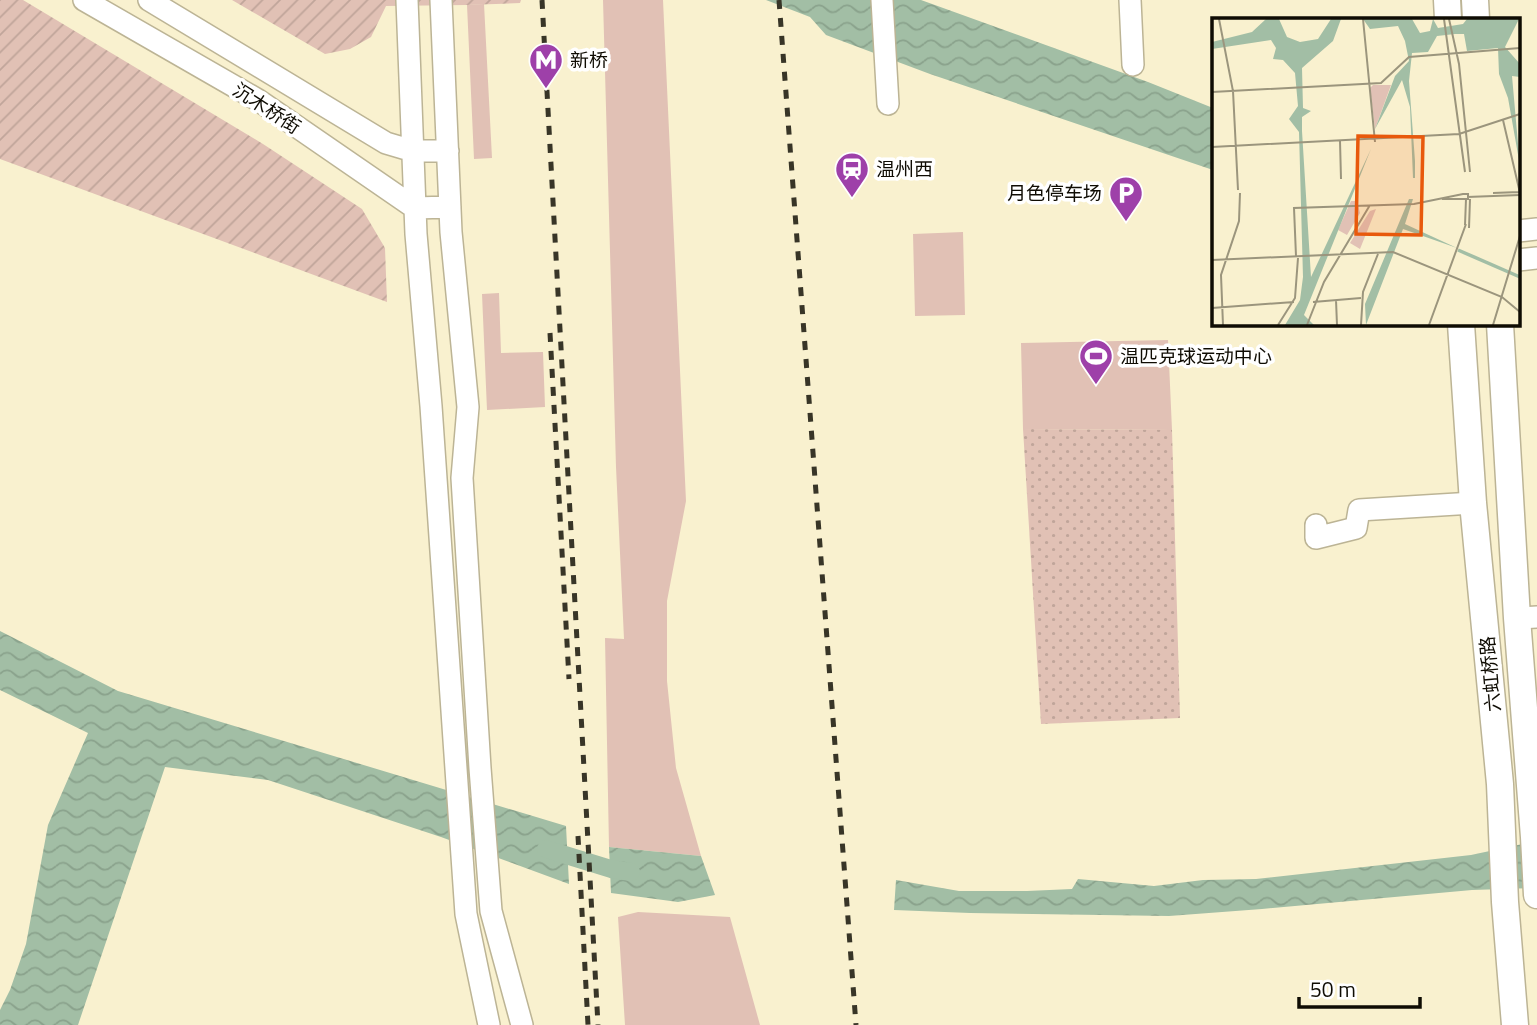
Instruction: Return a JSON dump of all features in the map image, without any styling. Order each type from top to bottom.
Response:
[{"type":"main road","points":[[1447,0],[1448,18]]},
{"type":"main road","points":[[1475,0],[1476,18]]},
{"type":"main road","name":"六虹桥路","points":[[1461,326],[1473,503],[1500,784],[1505,902],[1515,1025]]},
{"type":"main road","name":"六虹桥路","points":[[1500,326],[1527,618],[1537,895]]},
{"type":"street","name":"沉木桥街","points":[[84,0],[258,100],[415,208]]},
{"type":"street","name":"沉木桥街","points":[[149,0],[386,143],[412,151],[447,151]]},
{"type":"street","points":[[407,0],[415,208],[466,914],[489,1025]]},
{"type":"street","points":[[441,0],[451,232],[468,407],[462,478],[491,911],[522,1025]]},
{"type":"street","points":[[882,0],[888,104]]},
{"type":"street","points":[[1130,0],[1133,65]]},
{"type":"street","points":[[415,208],[450,207]]},
{"type":"street","points":[[1316,525],[1316,538],[1356,528],[1359,510],[1473,503]]},
{"type":"shaded area","points":[[0,0],[23,0],[263,144],[362,209],[385,248],[387,302],[0,159]]},
{"type":"shaded area","points":[[232,0],[521,0],[520,3],[386,6],[371,37],[350,49],[325,54]]},
{"type":"shaded area","points":[[603,0],[663,0],[686,501],[667,601],[667,681],[676,768],[701,856],[609,847],[605,638],[624,639],[616,467]]},
{"type":"shaded area","points":[[484,4],[492,158],[474,159],[467,5]]},
{"type":"shaded area","points":[[963,232],[965,315],[915,316],[913,234]]},
{"type":"shaded area","points":[[499,293],[501,353],[543,352],[545,407],[487,410],[482,294]]},
{"type":"shaded area","name":"温匹克球运动中心","points":[[1168,340],[1172,430],[1023,429],[1021,343]]},
{"type":"shaded area","points":[[1023,429],[1172,430],[1180,718],[1041,724]]},
{"type":"shaded area","points":[[638,912],[730,917],[760,1025],[625,1025],[618,917]]},
{"type":"water","points":[[766,0],[921,0],[1148,82],[1212,108],[1212,170],[930,74],[826,35],[810,17]]},
{"type":"water","points":[[0,631],[118,691],[566,826],[569,884],[441,837],[268,780],[165,767],[78,1025],[0,1025],[0,1010],[26,944],[48,825],[88,733],[0,690]]},
{"type":"water","points":[[1537,841],[1537,888],[1472,890],[1169,916],[894,910],[896,880],[959,891],[1072,889],[1078,879],[1154,886],[1203,880],[1256,879],[1471,855]]},
{"type":"water","points":[[609,847],[701,856],[715,895],[678,902],[611,893]]},
{"type":"waterway","points":[[546,849],[611,869],[631,872]]},
{"type":"railway","points":[[542,0],[598,1025]]},
{"type":"railway","points":[[779,0],[856,1025]]},
{"type":"railway","points":[[550,333],[569,679]]},
{"type":"railway","points":[[578,836],[588,1025]]},
{"type":"place","name":"新桥","points":[[546,90]]},
{"type":"place","name":"温州西","points":[[852,199]]},
{"type":"place","name":"月色停车场","points":[[1126,223]]},
{"type":"place","name":"温匹克球运动中心","points":[[1096,386]]}]
